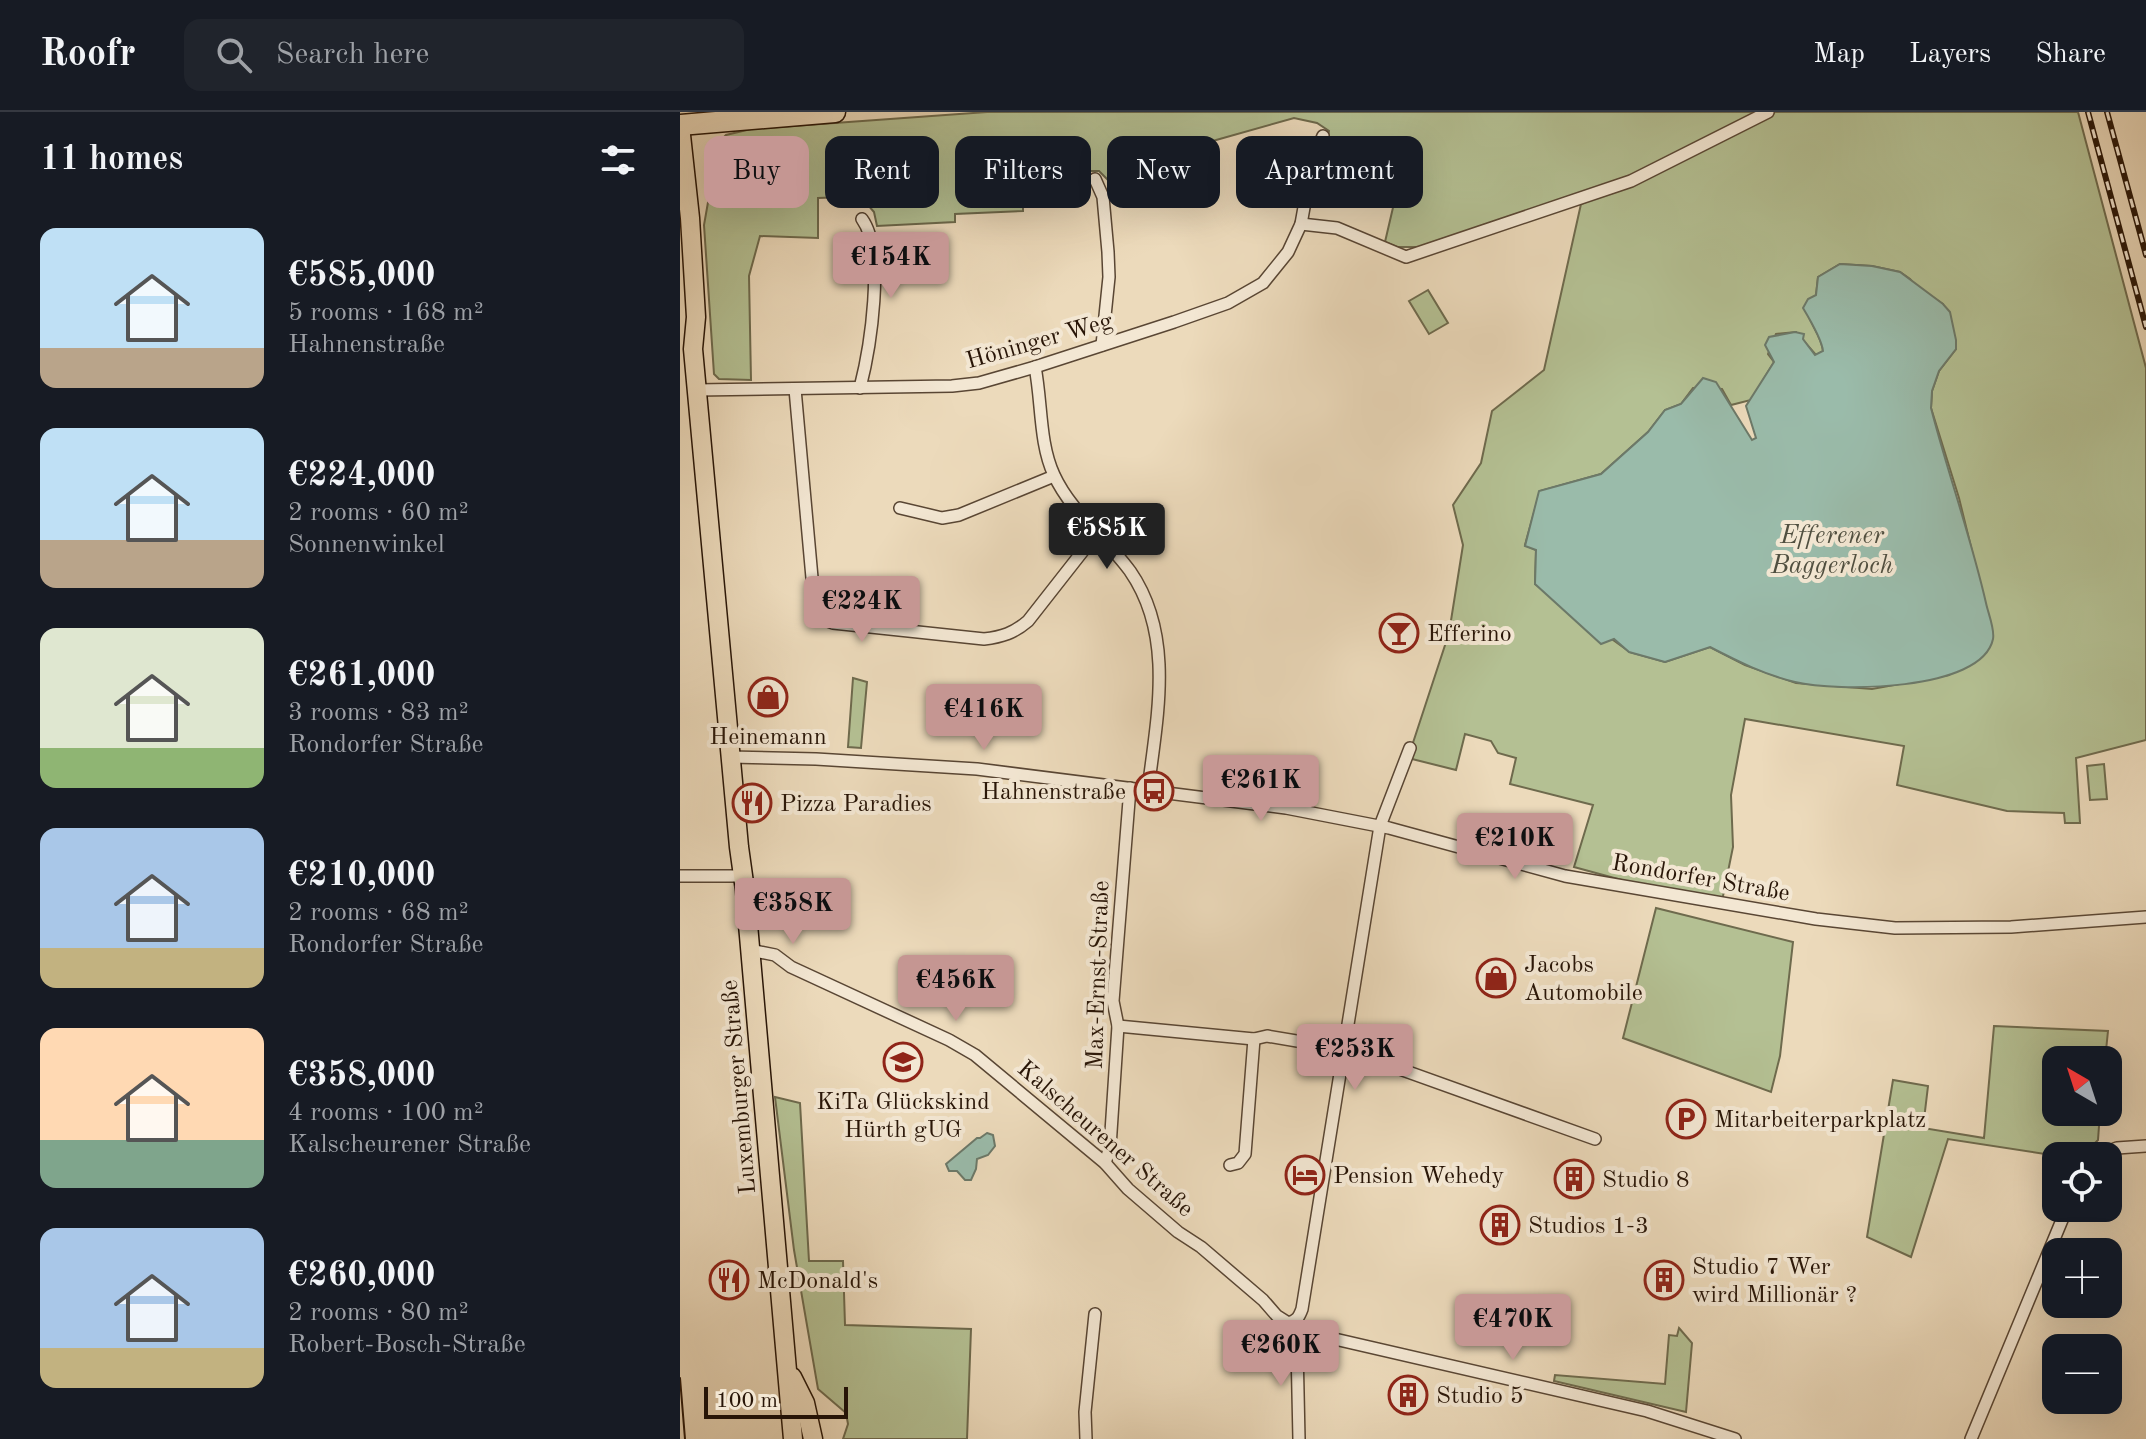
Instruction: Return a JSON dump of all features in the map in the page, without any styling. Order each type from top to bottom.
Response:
[{"type":"highway","points":[[680,125],[835,112]]},
{"type":"main road","name":"Luxemburger Straße","points":[[680,125],[696,317],[693,349],[730,757],[744,876],[793,1439]]},
{"type":"main road","name":"Luxemburger Straße","points":[[680,324],[693,349]]},
{"type":"main road","points":[[788,1363],[805,1403],[813,1439]]},
{"type":"street","points":[[1301,224],[1337,228],[1406,257],[1631,181],[1768,112]]},
{"type":"street","points":[[1095,179],[1103,197],[1109,265],[1102,345]]},
{"type":"street","name":"Höninger Weg","points":[[697,390],[952,386],[979,383],[1035,367],[1215,308],[1248,294],[1277,267],[1301,224],[1304,208]]},
{"type":"street","points":[[860,388],[871,344],[874,307],[871,236],[862,219]]},
{"type":"street","points":[[1035,367],[1046,450],[1054,476],[1071,502],[1129,570],[1141,589],[1156,629],[1160,679],[1148,790]]},
{"type":"street","points":[[795,389],[815,607],[825,620],[984,639],[1015,632],[1028,621],[1097,533]]},
{"type":"street","points":[[900,508],[942,518],[959,515],[1054,476]]},
{"type":"street","points":[[1344,1049],[1380,826],[1410,748]]},
{"type":"street","name":"Rondorfer Straße","points":[[730,757],[947,766],[1310,812],[1380,826],[1565,876],[1895,928],[1954,929],[2146,917]]},
{"type":"street","name":"Max-Ernst-Straße","points":[[1105,1163],[1110,1147],[1118,1026],[1113,1001],[1130,788]]},
{"type":"street","points":[[680,876],[744,876]]},
{"type":"street","name":"Kalscheurener Straße","points":[[750,950],[775,955],[791,967],[959,1044],[1006,1079],[1105,1163],[1178,1232],[1201,1247],[1288,1323],[1299,1317],[1302,1309],[1344,1049]]},
{"type":"street","points":[[1118,1026],[1254,1039],[1267,1036],[1344,1049],[1595,1139]]},
{"type":"street","points":[[1230,1165],[1238,1163],[1245,1154],[1254,1039]]},
{"type":"street","points":[[2122,1148],[2146,1146]]},
{"type":"street","points":[[1971,1439],[2061,1222]]},
{"type":"street","points":[[1086,1439],[1085,1412],[1095,1314]]},
{"type":"street","points":[[1299,1439],[1299,1342],[1307,1335],[1319,1335],[1647,1411],[1712,1435],[1735,1439]]},
{"type":"shaded area","points":[[987,112],[1760,112],[1630,176],[1422,247],[1397,247],[1385,242],[1393,208],[1423,208],[1423,136],[1328,136],[1329,131],[1317,123],[1294,118],[1220,139],[1220,136],[1107,136],[1107,179],[1099,171],[1091,171],[1091,136],[955,136],[955,208],[1023,208],[1023,211],[955,214],[955,222],[877,226],[871,208],[939,208],[939,136],[825,136],[825,198],[818,198],[818,238],[760,236],[749,276],[751,380],[719,379],[714,374],[704,225],[707,208],[809,208],[809,136],[725,136],[751,129]]},
{"type":"shaded area","points":[[1775,112],[2078,112],[2146,368],[2146,740],[2076,758],[2080,823],[2065,823],[2064,813],[2007,811],[1897,785],[1904,746],[1745,719],[1731,795],[1733,847],[1722,901],[1651,888],[1574,867],[1593,805],[1510,784],[1516,758],[1498,753],[1491,741],[1465,734],[1456,770],[1408,758],[1449,633],[1463,545],[1453,505],[1481,463],[1492,411],[1544,370],[1581,204],[1654,174]],"holes":[[[1840,264],[1900,272],[1943,304],[1956,349],[1939,371],[1932,391],[1931,408],[1959,498],[1993,637],[1949,675],[1872,689],[1796,683],[1745,665],[1710,647],[1665,662],[1630,652],[1535,584],[1536,550],[1525,545],[1540,491],[1601,474],[1648,432],[1665,410],[1681,404],[1693,388],[1722,389],[1731,405],[1751,400],[1774,362],[1768,354],[1776,334],[1796,332],[1816,355],[1823,351],[1808,315],[1816,295],[1818,277]]]},
{"type":"shaded area","points":[[1428,290],[1448,323],[1429,334],[1409,301]]},
{"type":"shaded area","points":[[853,678],[867,682],[861,748],[848,747]]},
{"type":"shaded area","points":[[2104,764],[2107,799],[2090,800],[2087,766]]},
{"type":"shaded area","points":[[1656,908],[1793,942],[1780,1056],[1771,1092],[1623,1038]]},
{"type":"shaded area","points":[[1994,1026],[2108,1031],[2106,1046],[2042,1046],[2042,1126],[2099,1126],[2096,1142],[2042,1142],[2042,1154],[1948,1139],[1911,1257],[1867,1237],[1893,1080],[1928,1086],[1923,1128],[1984,1138]]},
{"type":"shaded area","points":[[775,1097],[800,1103],[809,1261],[843,1261],[845,1325],[971,1329],[967,1439],[843,1439],[848,1424],[846,1413],[818,1389],[794,1250]]},
{"type":"shaded area","points":[[1679,1328],[1692,1343],[1686,1412],[1554,1381],[1555,1375],[1665,1384],[1669,1335],[1677,1336]]},
{"type":"water","name":"Efferener Baggerloch","points":[[1840,264],[1900,272],[1950,312],[1956,349],[1939,371],[1932,391],[1931,408],[1992,626],[1993,639],[1983,656],[1963,669],[1936,679],[1872,687],[1841,687],[1784,679],[1710,647],[1665,662],[1629,652],[1614,639],[1601,644],[1535,584],[1536,550],[1525,546],[1539,491],[1601,474],[1648,432],[1665,410],[1681,404],[1703,378],[1716,382],[1752,440],[1756,438],[1746,406],[1774,362],[1765,345],[1769,337],[1795,332],[1804,334],[1803,339],[1815,355],[1823,351],[1803,308],[1808,299],[1816,295],[1818,277]]},
{"type":"water","points":[[987,1133],[993,1135],[995,1146],[988,1155],[977,1159],[971,1180],[965,1180],[957,1171],[949,1171],[946,1164]]},
{"type":"tram line","points":[[680,1378],[685,1439]]},
{"type":"railway","points":[[2088,112],[2146,327]]},
{"type":"railway","points":[[2107,112],[2146,255]]},
{"type":"place","name":"Efferino","points":[[1399,633]]},
{"type":"place","name":"Heinemann","points":[[768,697]]},
{"type":"place","name":"Hahnenstraße","points":[[1154,791]]},
{"type":"place","name":"Pizza Paradies","points":[[752,803]]},
{"type":"place","name":"Jacobs Automobile","points":[[1496,978]]},
{"type":"place","name":"KiTa Glückskind Hürth gUG","points":[[903,1062]]},
{"type":"place","name":"Mitarbeiterparkplatz","points":[[1686,1119]]},
{"type":"place","name":"Pension Wehedy","points":[[1305,1175]]},
{"type":"place","name":"Studio 8","points":[[1574,1179]]},
{"type":"place","name":"Studios 1-3","points":[[1500,1225]]},
{"type":"place","name":"McDonald's","points":[[729,1280]]},
{"type":"place","name":"Studio 7 Wer wird Millionär ?","points":[[1664,1280]]},
{"type":"place","name":"Studio 5","points":[[1408,1395]]}]
